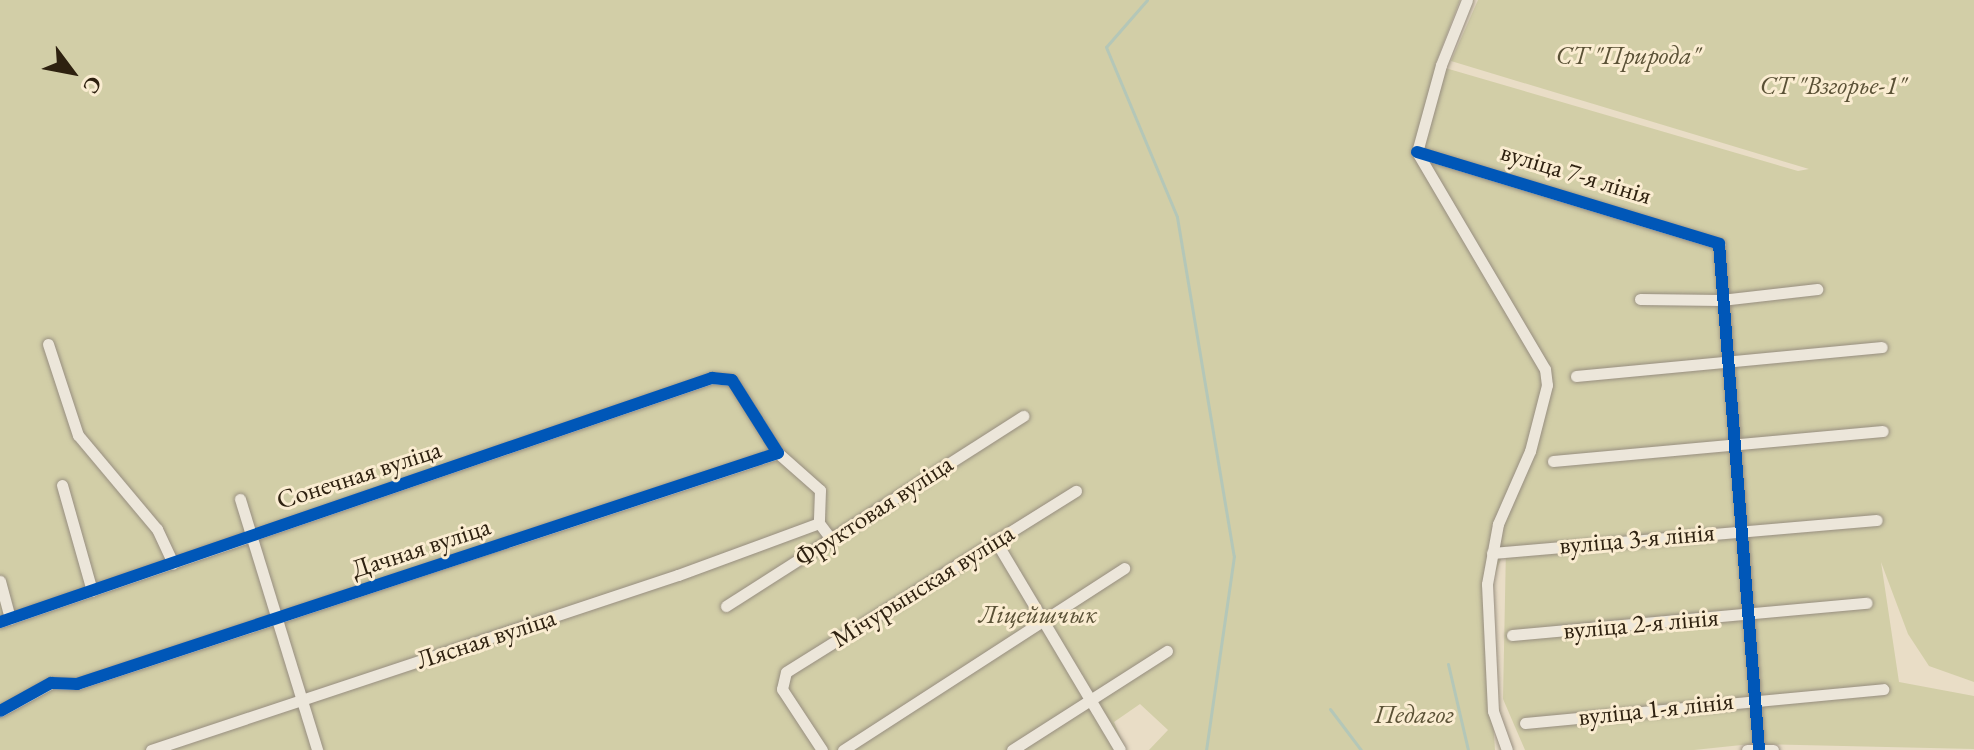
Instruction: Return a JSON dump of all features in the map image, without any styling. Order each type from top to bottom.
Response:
[{"type":"street","points":[[1467,0],[1441,65],[1417,152],[1545,369],[1547,385],[1530,451],[1498,524],[1487,584],[1493,711],[1507,750]]},
{"type":"street","name":"вуліца 7-я лінія","points":[[1417,152],[1719,244],[1721,300]]},
{"type":"street","points":[[1640,299],[1721,300],[1817,289]]},
{"type":"street","points":[[1721,300],[1759,749]]},
{"type":"street","points":[[48,344],[78,435],[149,518],[173,563]]},
{"type":"street","points":[[1576,376],[1882,347]]},
{"type":"street","name":"Сонечная вуліца","points":[[5,621],[712,378],[732,380],[778,453]]},
{"type":"street","name":"Фруктовая вуліца","points":[[726,606],[1023,416]]},
{"type":"street","points":[[1553,461],[1883,431]]},
{"type":"street","points":[[778,453],[820,490],[819,523],[831,539]]},
{"type":"street","name":"Дачная вуліца","points":[[0,711],[51,683],[77,684],[778,453]]},
{"type":"street","points":[[62,485],[92,591]]},
{"type":"street","name":"Мічурынская вуліца","points":[[822,750],[782,689],[782,677],[1076,491]]},
{"type":"street","points":[[240,499],[317,750]]},
{"type":"street","name":"вуліца 3-я лінія","points":[[1492,553],[1877,520]]},
{"type":"street","name":"Лясная вуліца","points":[[151,750],[678,575],[819,523]]},
{"type":"street","points":[[995,540],[1120,750]]},
{"type":"street","points":[[843,750],[1124,568]]},
{"type":"street","points":[[0,581],[5,621]]},
{"type":"street","name":"вуліца 2-я лінія","points":[[1512,635],[1867,603]]},
{"type":"street","points":[[1012,750],[1167,651]]},
{"type":"street","name":"вуліца 1-я лінія","points":[[1525,723],[1883,689]]},
{"type":"street","points":[[1747,750],[1773,750]]},
{"type":"green space","points":[[0,0],[1460,0],[1435,65],[1798,171],[1809,169],[1451,61],[1478,0],[1974,0],[1974,682],[1929,666],[1908,634],[1881,562],[1899,682],[1974,696],[1974,749],[1751,744],[1694,750],[1525,750],[1503,699],[1506,547],[1485,599],[1495,750],[1149,750],[1168,730],[1140,704],[1114,722],[1126,750],[0,750]]},
{"type":"waterway","points":[[1147,0],[1106,47],[1177,217],[1234,556],[1206,750]]},
{"type":"waterway","points":[[1448,664],[1468,750]]},
{"type":"waterway","points":[[1330,709],[1361,750]]},
{"type":"cycle path","points":[[1417,152],[1719,244],[1759,749]]},
{"type":"cycle path","points":[[0,622],[712,378],[732,380],[778,453],[77,684],[51,683],[0,711]]},
{"type":"park label","name":"СТ \"Природа\"","points":[[1628,56]]},
{"type":"park label","name":"СТ \"Взгорье-1\"","points":[[1833,86]]},
{"type":"park label","name":"Ліцейшчык","points":[[1038,615]]},
{"type":"park label","name":"Педагог","points":[[1414,715]]}]
